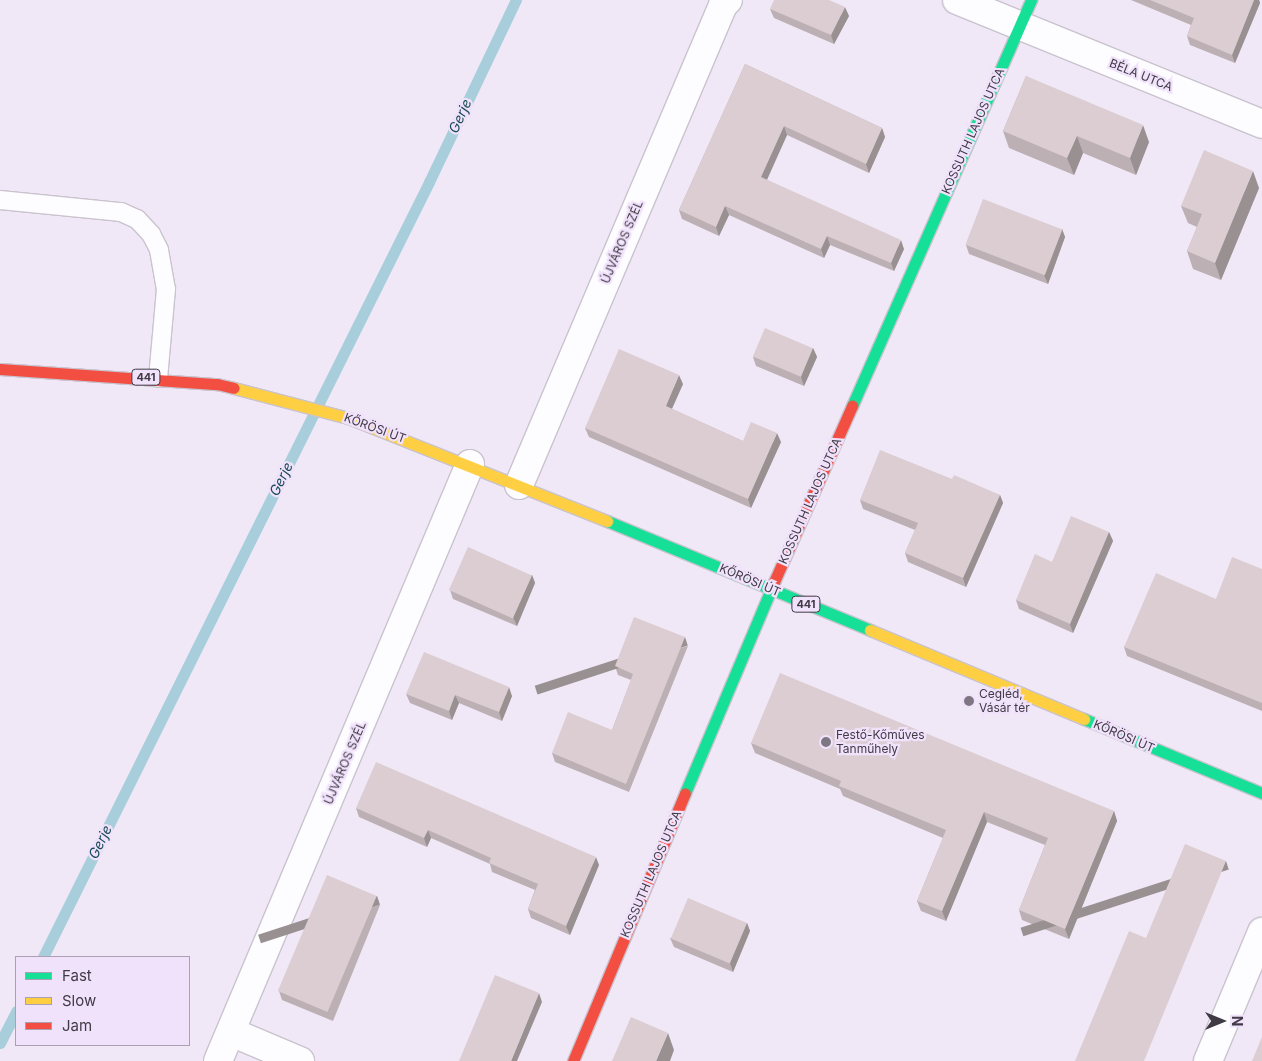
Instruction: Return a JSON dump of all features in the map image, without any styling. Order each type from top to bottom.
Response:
[{"type":"main road","name":"KOSSUTH LAJOS UTCA","points":[[572,1061],[771,589],[1031,0]]},
{"type":"main road","name":"441","points":[[0,369],[158,378]]},
{"type":"main road","name":"KŐRÖSI ÚT","points":[[158,378],[217,384],[290,401],[348,418],[519,484],[1262,793]]},
{"type":"street","name":"ÚJVÁROS SZÉL","points":[[519,484],[723,5],[728,0]]},
{"type":"street","points":[[957,0],[1020,26]]},
{"type":"street","name":"BÉLA UTCA","points":[[1020,26],[1262,124]]},
{"type":"street","name":"ÚJVÁROS SZÉL","points":[[218,1061],[470,464]]},
{"type":"street","points":[[1208,1061],[1262,932]]},
{"type":"street","points":[[231,1032],[300,1061]]},
{"type":"lane","points":[[0,200],[121,212],[137,219],[151,234],[159,250],[166,289],[158,378]]},
{"type":"building","points":[[774,0],[829,0],[845,7],[831,35],[770,9]]},
{"type":"building","points":[[1150,0],[1254,0],[1232,55],[1187,36],[1194,18]]},
{"type":"building","points":[[745,64],[882,128],[866,164],[784,126],[761,177],[901,240],[891,263],[827,236],[821,249],[725,206],[716,227],[679,210]]},
{"type":"building","points":[[1026,76],[1143,125],[1130,158],[1077,136],[1067,158],[1003,131]]},
{"type":"building","points":[[1204,150],[1253,171],[1215,263],[1187,251],[1202,214],[1181,206]]},
{"type":"building","points":[[983,199],[1062,229],[1045,275],[965,245]]},
{"type":"building","points":[[765,328],[813,348],[801,377],[753,357]]},
{"type":"building","points":[[619,349],[679,375],[666,406],[743,441],[751,422],[777,433],[748,499],[585,428]]},
{"type":"building","points":[[880,450],[952,479],[954,475],[1000,495],[963,578],[905,553],[918,523],[860,500]]},
{"type":"building","points":[[1071,516],[1109,532],[1070,624],[1016,600],[1035,554],[1052,562]]},
{"type":"building","points":[[468,547],[532,575],[513,618],[449,590]]},
{"type":"building","points":[[1232,557],[1262,569],[1262,703],[1124,647],[1156,573],[1216,599]]},
{"type":"building","points":[[634,617],[685,637],[626,784],[552,753],[568,712],[612,730],[633,674],[615,666]]},
{"type":"building","points":[[424,652],[509,687],[499,712],[455,695],[449,711],[406,694]]},
{"type":"building","points":[[780,673],[1114,811],[1065,929],[1019,910],[1048,838],[984,812],[942,911],[917,901],[946,830],[839,786],[841,781],[751,743]]},
{"type":"building","points":[[376,762],[596,857],[566,926],[528,909],[538,884],[489,863],[491,858],[428,830],[424,838],[356,808]]},
{"type":"building","points":[[1185,844],[1226,861],[1144,1061],[1075,1061],[1129,931],[1146,938]]},
{"type":"building","points":[[327,875],[377,896],[327,1012],[278,991]]},
{"type":"building","points":[[688,898],[747,923],[730,964],[671,939]]},
{"type":"building","points":[[495,975],[539,993],[511,1061],[459,1061]]},
{"type":"building","points":[[631,1017],[668,1033],[656,1061],[612,1061]]},
{"type":"building","points":[[1262,1037],[1262,1061],[1252,1061]]},
{"type":"waterway","name":"Gerje","points":[[43,956],[429,182],[516,0]]},
{"type":"waterway","name":"Gerje","points":[[0,1043],[15,1013]]},
{"type":"traffic: fast","points":[[852,406],[1031,0]]},
{"type":"traffic: fast","points":[[607,521],[870,630]]},
{"type":"traffic: fast","points":[[685,793],[774,582]]},
{"type":"traffic: fast","points":[[1084,719],[1262,793]]},
{"type":"traffic: slow","points":[[234,388],[348,418],[607,521]]},
{"type":"traffic: slow","points":[[870,630],[1084,719]]},
{"type":"traffic: jam","points":[[0,369],[217,384],[234,388]]},
{"type":"traffic: jam","points":[[774,582],[852,406]]},
{"type":"traffic: jam","points":[[573,1061],[685,793]]},
{"type":"place","name":"Cegléd, Vásár tér","points":[[969,701]]},
{"type":"place","name":"Festő-Kőműves Tanműhely","points":[[826,742]]}]
